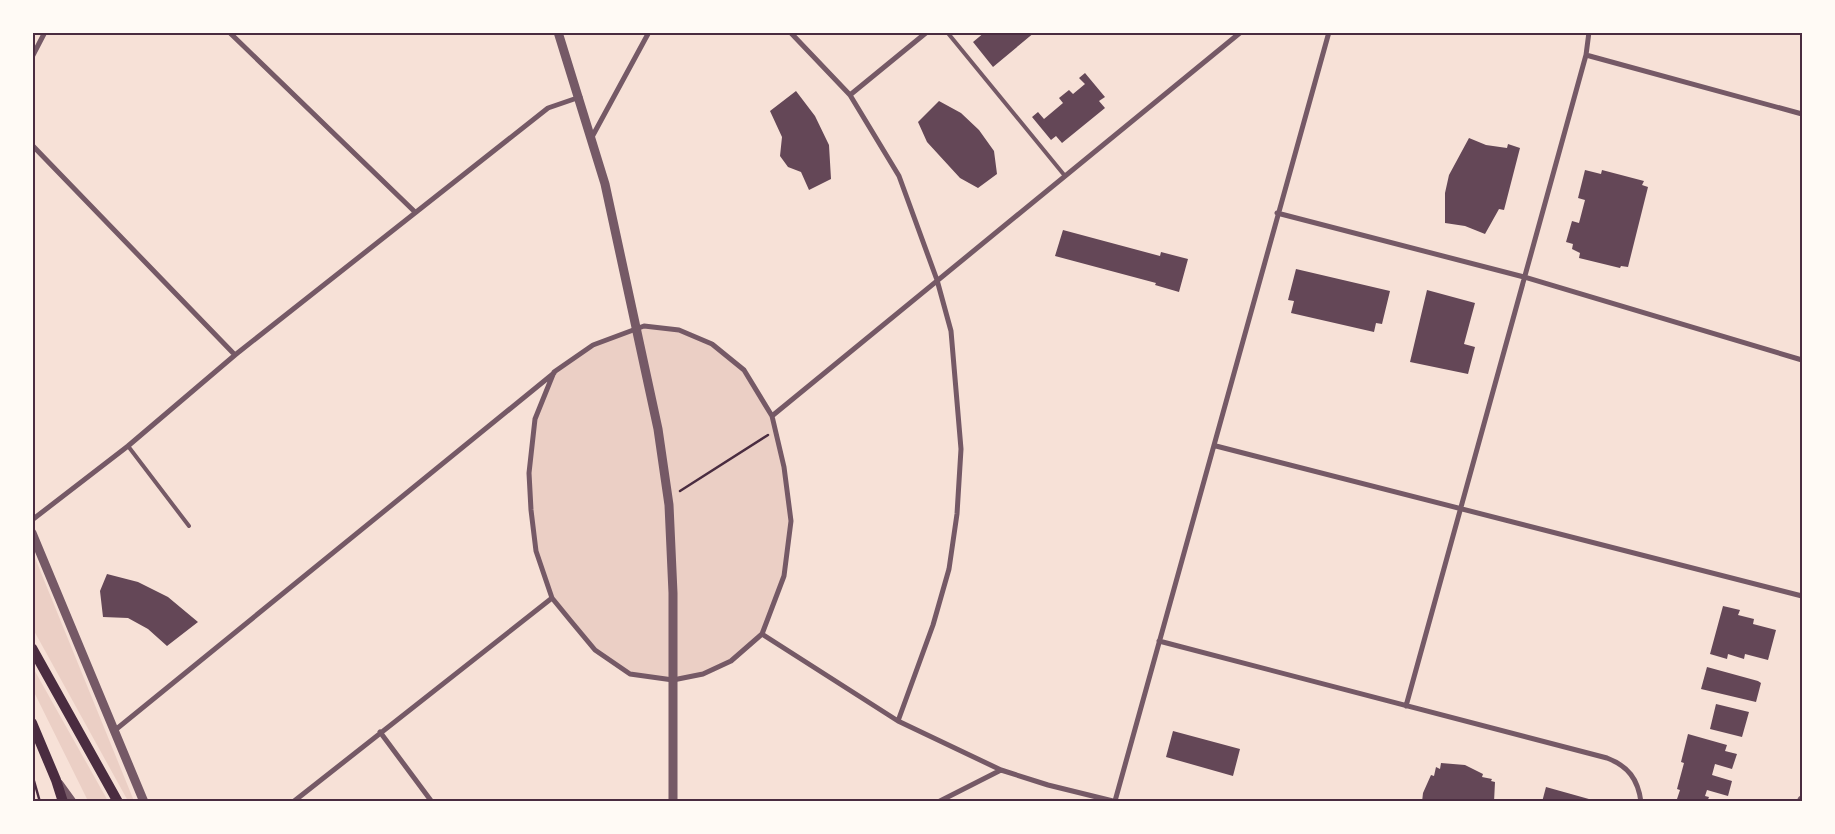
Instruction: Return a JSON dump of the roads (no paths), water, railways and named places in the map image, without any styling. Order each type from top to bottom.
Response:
[{"type":"main road","points":[[32,648],[118,802]]},
{"type":"main road","points":[[32,723],[56,780],[63,802]]},
{"type":"street","points":[[32,57],[45,32]]},
{"type":"street","points":[[229,32],[415,212]]},
{"type":"street","points":[[558,32],[580,97],[605,184],[658,429],[669,505],[673,593],[673,802]]},
{"type":"street","points":[[592,137],[649,32]]},
{"type":"street","points":[[790,32],[850,95],[898,176],[937,280],[951,331],[958,390],[961,449],[958,514],[949,569],[933,625],[898,722]]},
{"type":"street","points":[[850,95],[927,32]]},
{"type":"street","points":[[762,634],[898,722],[1001,770],[1048,785],[1116,801],[1216,446],[1277,212],[1329,32]]},
{"type":"street","points":[[1406,706],[1586,55],[1589,32]]},
{"type":"street","points":[[772,416],[1238,34]]},
{"type":"street","points":[[1586,55],[1802,114]]},
{"type":"street","points":[[32,520],[128,446],[235,355],[548,108],[580,97]]},
{"type":"street","points":[[32,145],[235,355]]},
{"type":"street","points":[[1277,212],[1524,277],[1802,360]]},
{"type":"street","points":[[114,731],[554,372],[593,344],[644,326],[679,330],[712,344],[744,370],[772,416],[776,430],[784,467],[791,521],[784,576],[762,634],[731,661],[703,674],[673,680],[630,674],[595,650],[552,598],[536,551],[530,510],[529,473],[535,419],[554,372]]},
{"type":"street","points":[[1216,446],[1802,596]]},
{"type":"street","points":[[32,533],[144,802]]},
{"type":"street","points":[[293,802],[552,598]]},
{"type":"street","points":[[1160,641],[1607,758],[1620,763],[1629,770],[1636,782],[1641,802]]},
{"type":"street","points":[[380,732],[432,802]]},
{"type":"street","points":[[938,802],[1001,770]]},
{"type":"street","points":[[56,780],[72,802]]},
{"type":"lane","points":[[947,32],[1065,176]]},
{"type":"lane","points":[[128,446],[189,526]]}]
